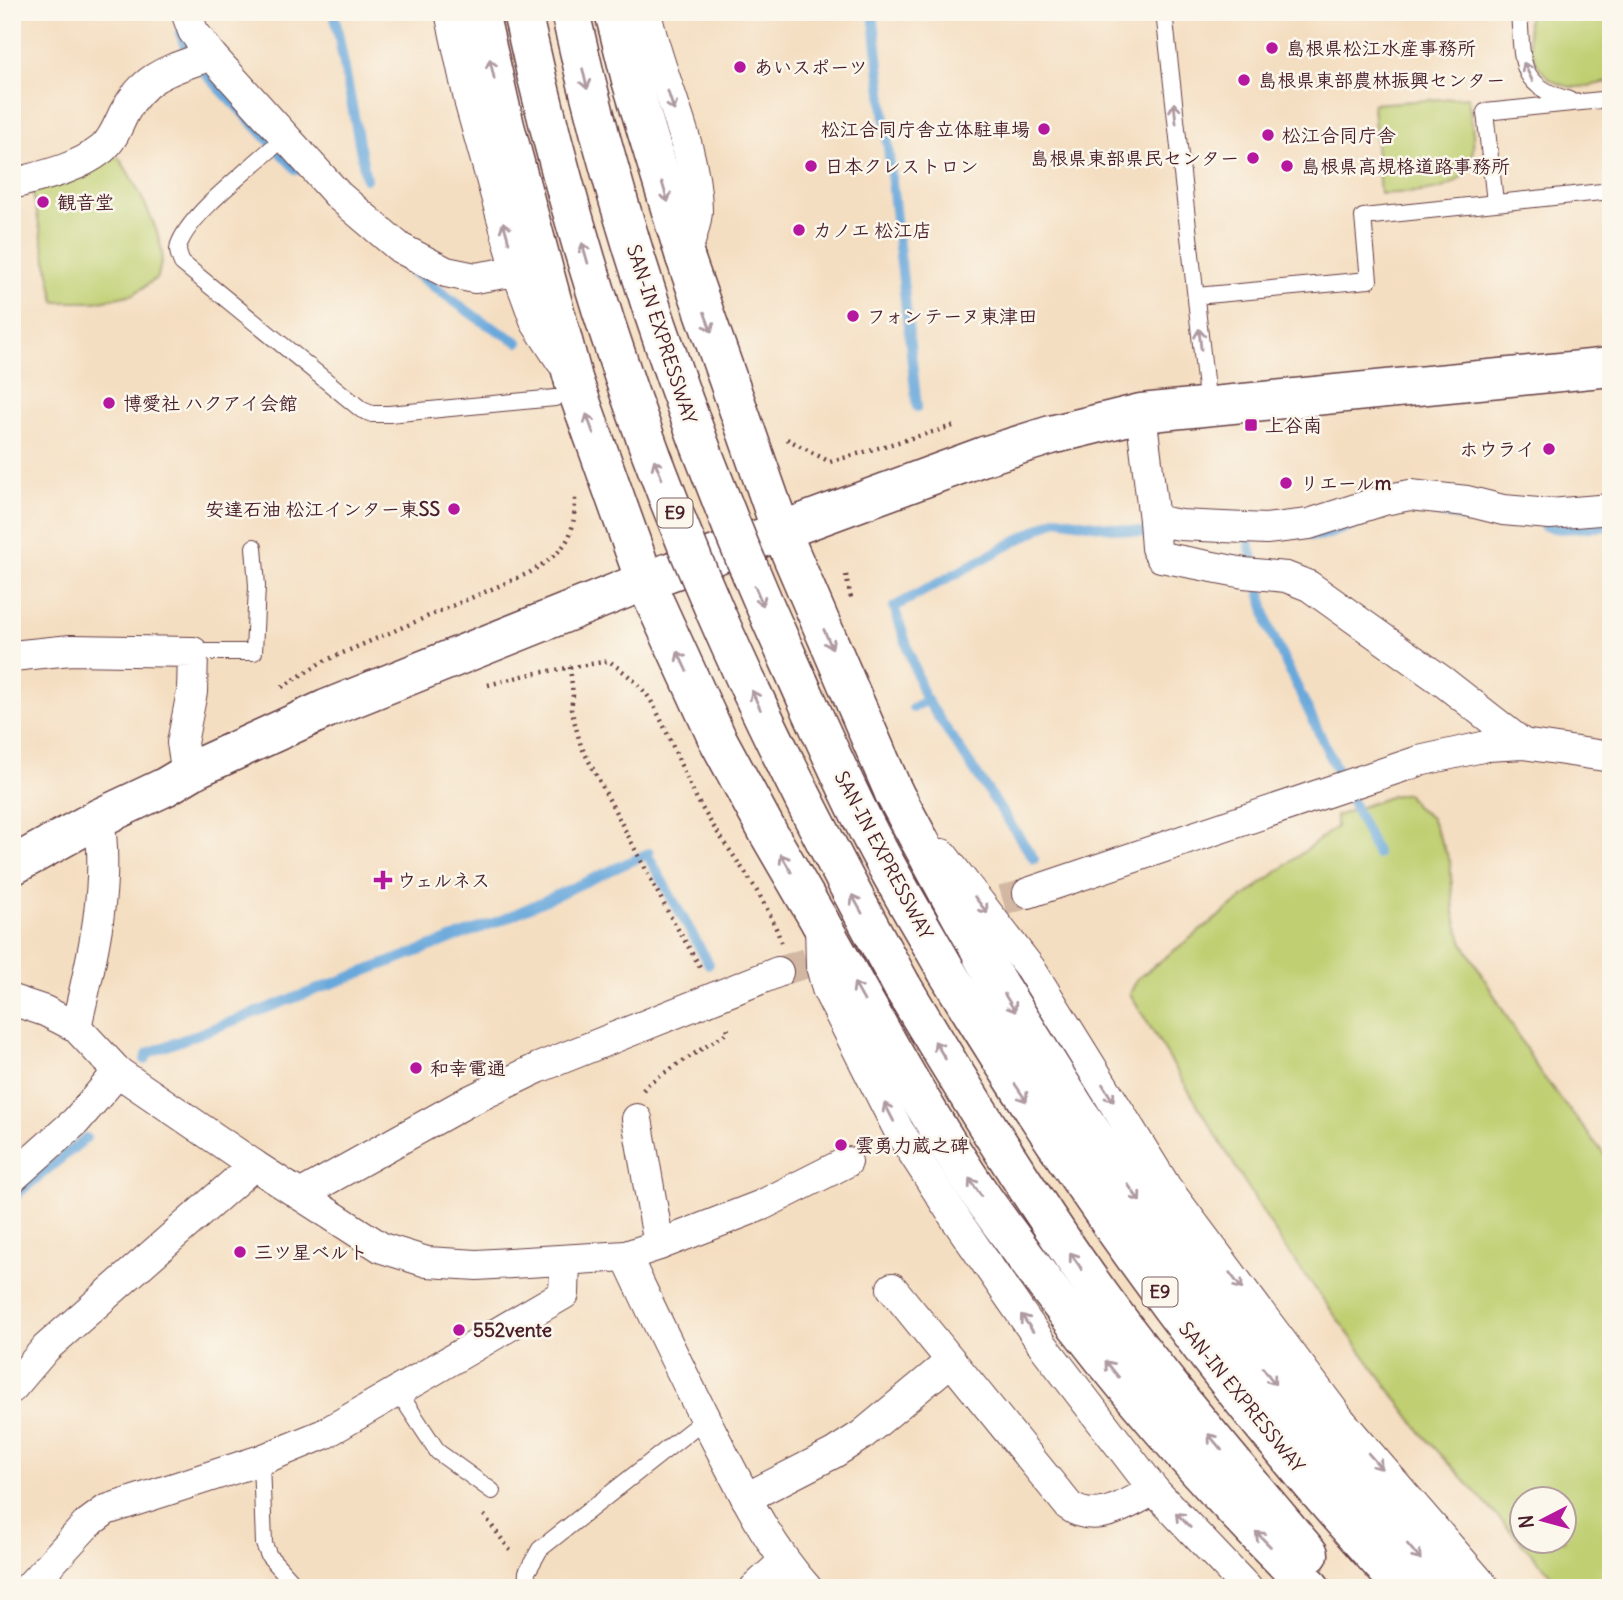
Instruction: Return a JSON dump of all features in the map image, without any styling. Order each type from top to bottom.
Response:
[{"type":"main road","points":[[478,12],[565,390],[645,581],[717,738],[905,1074],[973,1184],[1057,1300],[1133,1396],[1224,1500],[1311,1588]]},
{"type":"main road","name":"E9","points":[[522,12],[541,102],[594,285],[648,446],[717,616],[798,789],[902,986],[974,1108],[1079,1265],[1202,1427],[1338,1588]]},
{"type":"main road","name":"SAN-IN EXPRESSWAY","points":[[570,12],[587,89],[639,269],[703,456],[759,595],[835,763],[877,848],[947,972],[1012,1079],[1118,1237],[1238,1397],[1404,1588]]},
{"type":"main road","points":[[614,12],[631,80],[685,257],[781,531],[894,793],[993,976],[1094,1136],[1168,1242],[1300,1417],[1444,1588]]},
{"type":"main road","points":[[12,866],[187,774],[326,709],[645,581],[984,456],[1051,435],[1141,413],[1611,367]]},
{"type":"street","points":[[186,12],[201,59],[277,144],[400,248],[446,272],[475,278],[517,271]]},
{"type":"street","points":[[450,12],[470,104],[517,271],[565,390]]},
{"type":"street","points":[[646,12],[651,41],[689,156],[697,212],[685,257]]},
{"type":"street","points":[[12,184],[56,172],[104,148],[135,95],[146,82],[201,59]]},
{"type":"street","points":[[1141,413],[1158,553],[1168,559],[1286,578],[1309,586],[1445,683],[1523,744]]},
{"type":"street","points":[[1154,530],[1180,525],[1266,529],[1309,524],[1384,500],[1410,495],[1467,500],[1503,510],[1550,514],[1611,509]]},
{"type":"street","points":[[12,656],[71,650],[193,652],[192,692],[182,743],[187,774]]},
{"type":"street","points":[[1028,893],[1396,768],[1487,746],[1523,744],[1611,757]]},
{"type":"street","points":[[894,793],[1030,968],[1166,1187],[1341,1421],[1485,1588]]},
{"type":"street","points":[[76,1027],[99,913],[104,849],[99,818]]},
{"type":"street","points":[[852,948],[943,919]]},
{"type":"street","points":[[820,922],[821,965],[827,989],[899,1131],[957,1221],[1045,1348],[1154,1490],[1247,1588]]},
{"type":"street","points":[[300,1195],[467,1102],[527,1073],[715,997],[780,960]]},
{"type":"street","points":[[12,1000],[45,1011],[76,1027],[118,1072],[382,1248],[427,1262],[477,1265],[626,1256],[762,1205],[847,1162]]},
{"type":"street","points":[[12,1178],[76,1121],[118,1072]]},
{"type":"street","points":[[637,1119],[659,1245]]},
{"type":"street","points":[[12,1388],[46,1348],[254,1165]]},
{"type":"street","points":[[626,1256],[746,1498],[783,1562],[807,1588]]},
{"type":"street","points":[[28,1588],[88,1524],[106,1510],[261,1460],[324,1434],[564,1294],[565,1261]]},
{"type":"street","points":[[892,1288],[1069,1506],[1090,1515],[1101,1514],[1154,1490]]},
{"type":"street","points":[[746,1498],[834,1453],[862,1435],[951,1361]]},
{"type":"street","points":[[755,1588],[783,1562]]},
{"type":"lane","points":[[1164,12],[1208,407]]},
{"type":"lane","points":[[1518,12],[1523,62],[1528,77],[1536,86],[1553,95],[1578,102]]},
{"type":"lane","points":[[1495,202],[1485,112],[1611,99]]},
{"type":"lane","points":[[277,144],[201,212],[180,242],[178,250],[182,262],[362,410],[372,414],[565,390]]},
{"type":"lane","points":[[1196,296],[1369,280],[1363,217],[1611,191]]},
{"type":"lane","points":[[193,652],[254,652],[257,586],[254,547]]},
{"type":"lane","points":[[397,1390],[438,1452],[492,1491]]},
{"type":"lane","points":[[526,1579],[540,1549],[705,1419]]},
{"type":"lane","points":[[261,1460],[264,1544],[269,1556],[298,1588]]},
{"type":"path","points":[[787,439],[830,462],[964,423]]},
{"type":"path","points":[[281,688],[324,661],[529,573],[554,557],[571,536],[576,520],[575,496]]},
{"type":"path","points":[[480,687],[527,675],[609,661],[631,677],[650,699],[695,796],[715,831],[764,902],[780,960]]},
{"type":"path","points":[[570,667],[572,716],[581,746],[727,1022],[728,1032],[649,1083],[635,1099],[637,1119]]},
{"type":"path","points":[[478,1507],[526,1579]]},
{"type":"green space","points":[[1528,12],[1611,12],[1611,82],[1572,87],[1549,78],[1535,60],[1531,48]]},
{"type":"green space","points":[[1468,97],[1473,149],[1467,170],[1459,179],[1435,190],[1380,194],[1373,104]]},
{"type":"green space","points":[[107,158],[119,158],[152,219],[162,255],[158,277],[134,294],[95,302],[55,302],[32,190]]},
{"type":"green space","points":[[1407,793],[1415,806],[1431,818],[1450,861],[1454,913],[1462,941],[1539,1071],[1611,1163],[1611,1588],[1563,1588],[1532,1554],[1578,1554],[1578,1484],[1508,1484],[1508,1528],[1424,1436],[1283,1245],[1130,994],[1137,979],[1336,827],[1336,816]]},
{"type":"waterway","points":[[334,12],[366,179]]},
{"type":"waterway","points":[[873,12],[917,407]]},
{"type":"waterway","points":[[180,33],[186,48],[205,73],[297,170]]},
{"type":"waterway","points":[[399,262],[483,322],[518,342]]},
{"type":"waterway","points":[[1434,511],[1489,523],[1508,524]]},
{"type":"waterway","points":[[1034,859],[924,696],[894,607],[1057,519],[1150,534]]},
{"type":"waterway","points":[[1312,536],[1325,535],[1365,521]]},
{"type":"waterway","points":[[1544,526],[1560,529],[1611,526]]},
{"type":"waterway","points":[[1248,539],[1269,628],[1377,854]]},
{"type":"waterway","points":[[913,708],[927,700]]},
{"type":"waterway","points":[[145,1060],[148,1053],[504,919],[649,853]]},
{"type":"waterway","points":[[647,854],[709,964]]},
{"type":"waterway","points":[[12,1198],[86,1138]]},
{"type":"tunnel","points":[[960,914],[1028,893]]},
{"type":"tunnel","points":[[778,972],[844,951]]},
{"type":"place","name":"島根県松江水産事務所","points":[[1272,48]]},
{"type":"place","name":"あいスポーツ","points":[[740,67]]},
{"type":"place","name":"島根県東部農林振興センター","points":[[1244,80]]},
{"type":"place","name":"松江合同庁舎立体駐車場","points":[[1044,129]]},
{"type":"place","name":"松江合同庁舎","points":[[1268,135]]},
{"type":"place","name":"島根県東部県民センター","points":[[1253,158]]},
{"type":"place","name":"日本クレストロン","points":[[811,166]]},
{"type":"place","name":"島根県高規格道路事務所","points":[[1287,166]]},
{"type":"place","name":"観音堂","points":[[43,202]]},
{"type":"place","name":"カノエ 松江店","points":[[799,230]]},
{"type":"place","name":"フォンテーヌ東津田","points":[[853,316]]},
{"type":"place","name":"博愛社 ハクアイ会館","points":[[109,403]]},
{"type":"place","name":"上谷南","points":[[1251,425]]},
{"type":"place","name":"ホウライ","points":[[1549,449]]},
{"type":"place","name":"リエールm","points":[[1286,483]]},
{"type":"place","name":"安達石油 松江インター東SS","points":[[454,509]]},
{"type":"place","name":"ウェルネス","points":[[383,880]]},
{"type":"place","name":"和幸電通","points":[[416,1068]]},
{"type":"place","name":"雲勇力蔵之碑","points":[[841,1145]]},
{"type":"place","name":"三ツ星ベルト","points":[[240,1252]]},
{"type":"place","name":"552vente","points":[[459,1330]]}]
